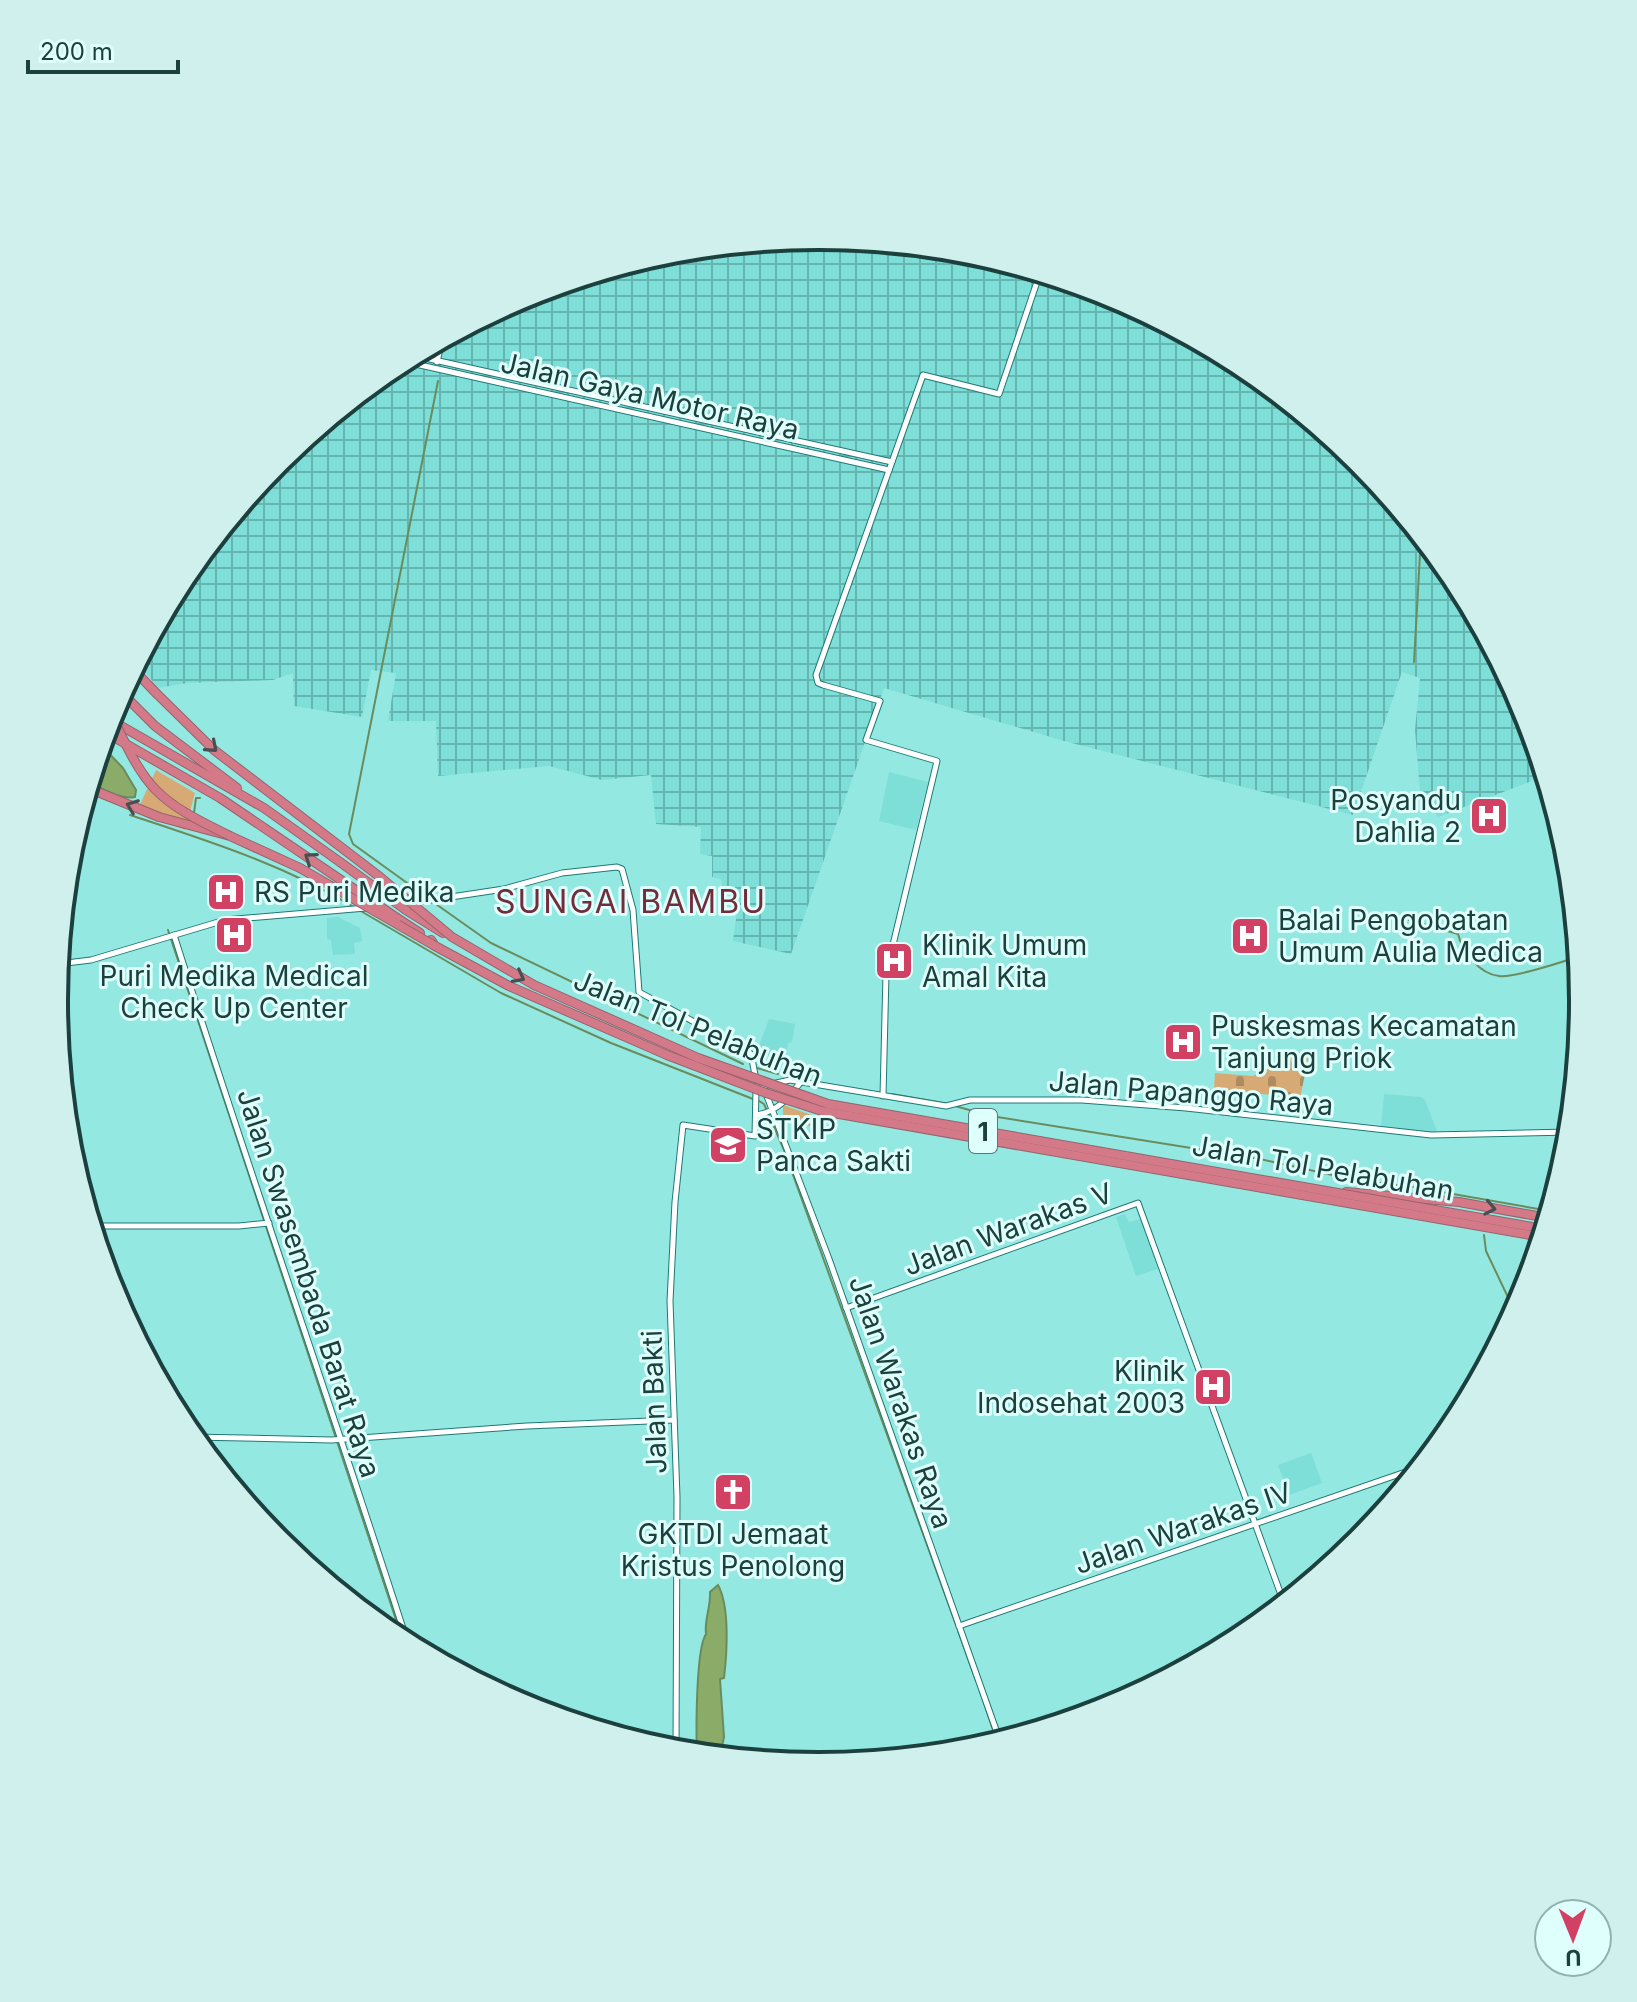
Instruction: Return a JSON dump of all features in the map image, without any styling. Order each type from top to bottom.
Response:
[{"type":"highway","points":[[141,677],[214,750],[370,869],[452,937]]},
{"type":"highway","points":[[130,702],[169,738],[264,808]]},
{"type":"highway","points":[[121,724],[264,808]]},
{"type":"highway","points":[[118,733],[153,790],[185,814],[311,874],[435,946]]},
{"type":"highway","points":[[116,738],[220,798],[431,940],[435,946]]},
{"type":"highway","points":[[98,792],[159,817],[230,836]]},
{"type":"highway","name":"Jalan Tol Pelabuhan","points":[[264,808],[406,910],[534,985],[638,1033],[765,1084],[828,1104],[1533,1227]]},
{"type":"highway","name":"Jalan Tol Pelabuhan","points":[[435,946],[509,986],[597,1025],[730,1080],[822,1111],[1531,1235]]},
{"type":"highway","points":[[1315,1189],[1431,1198],[1537,1216]]},
{"type":"street","points":[[883,1095],[886,974],[937,761],[866,740],[880,701],[818,683],[816,675],[923,375],[999,394],[1037,283]]},
{"type":"street","points":[[435,368],[439,354]]},
{"type":"street","name":"Jalan Gaya Motor Raya","points":[[430,359],[892,462]]},
{"type":"street","name":"Jalan Gaya Motor Raya","points":[[421,365],[889,470]]},
{"type":"street","points":[[513,386],[515,378]]},
{"type":"street","points":[[744,437],[745,429]]},
{"type":"street","points":[[70,963],[91,960],[241,917],[430,901],[504,889],[562,873],[617,867],[622,869],[633,910],[639,992],[751,1054],[757,1081],[757,1115],[784,1103],[801,1082]]},
{"type":"street","name":"Jalan Swasembada Barat Raya","points":[[172,936],[337,1440],[401,1624]]},
{"type":"street","name":"Jalan Warakas Raya","points":[[757,1081],[763,1086],[846,1308],[996,1730]]},
{"type":"street","name":"Jalan Papanggo Raya","points":[[763,1086],[780,1081],[801,1082],[950,1105],[959,1102],[1105,1101],[1431,1135],[1557,1132]]},
{"type":"street","name":"Jalan Bakti","points":[[676,1738],[671,1272],[683,1125],[755,1136],[757,1115]]},
{"type":"street","name":"Jalan Warakas V","points":[[846,1308],[1138,1203],[1256,1523]]},
{"type":"street","points":[[103,1226],[239,1226],[266,1223]]},
{"type":"street","points":[[208,1437],[337,1440],[527,1426],[674,1420]]},
{"type":"street","name":"Jalan Warakas IV","points":[[959,1626],[1402,1473]]},
{"type":"street","points":[[1256,1523],[1280,1592]]},
{"type":"shaded area","points":[[769,252],[868,252],[965,265],[1060,290],[1150,328],[1194,351],[1275,406],[1349,470],[1383,506],[1443,584],[1492,669],[1512,714],[1535,780],[1438,817],[1420,792],[1415,730],[1420,678],[1402,672],[1353,815],[1064,741],[884,688],[791,954],[733,941],[739,897],[733,889],[722,887],[721,879],[712,877],[712,856],[700,854],[701,827],[656,824],[651,775],[602,780],[549,766],[438,776],[436,721],[388,721],[396,673],[371,670],[362,717],[294,706],[293,673],[273,680],[187,683],[158,688],[145,669],[194,584],[254,506],[324,437],[402,377],[443,351],[531,308],[624,276],[672,265]]},
{"type":"shaded area","points":[[110,754],[123,768],[136,790],[135,797],[118,795],[100,787]]},
{"type":"shaded area","points":[[889,772],[928,782],[916,830],[879,821]]},
{"type":"shaded area","points":[[338,917],[360,928],[362,941],[354,943],[355,954],[333,955],[331,940],[327,939],[327,918]]},
{"type":"shaded area","points":[[769,1019],[795,1024],[786,1059],[756,1054]]},
{"type":"shaded area","points":[[1384,1094],[1421,1097],[1438,1134],[1381,1128]]},
{"type":"shaded area","points":[[1125,1214],[1129,1222],[1141,1219],[1158,1269],[1136,1276],[1116,1217]]},
{"type":"shaded area","points":[[1311,1453],[1322,1483],[1289,1495],[1278,1465]]},
{"type":"shaded area","points":[[718,1585],[727,1630],[724,1678],[720,1679],[722,1745],[697,1741],[700,1655],[706,1634],[710,1592]]},
{"type":"green space","points":[[156,770],[195,793],[185,830],[137,811]]},
{"type":"green space","points":[[1296,1055],[1309,1055],[1300,1098],[1214,1089],[1215,1073],[1253,1076]]},
{"type":"green space","points":[[783,1105],[820,1118],[813,1127],[783,1121]]},
{"type":"waterway","points":[[428,898],[353,844],[349,834],[438,381]]},
{"type":"waterway","points":[[1414,662],[1420,552]]},
{"type":"waterway","points":[[194,813],[196,798],[200,798]]},
{"type":"waterway","points":[[130,815],[272,866],[354,907]]},
{"type":"waterway","points":[[433,902],[491,943],[743,1064]]},
{"type":"waterway","points":[[359,910],[501,993],[611,1043],[753,1099]]},
{"type":"waterway","points":[[1409,920],[1458,934],[1472,961],[1485,971],[1499,976],[1515,975],[1567,960]]},
{"type":"waterway","points":[[168,930],[396,1621]]},
{"type":"waterway","points":[[757,1068],[778,1074]]},
{"type":"waterway","points":[[892,1094],[949,1104]]},
{"type":"waterway","points":[[759,1101],[764,1104],[784,1150],[956,1625]]},
{"type":"waterway","points":[[955,1106],[991,1116],[1260,1159],[1355,1180],[1539,1209]]},
{"type":"waterway","points":[[1484,1235],[1486,1251],[1508,1297]]},
{"type":"waterway","points":[[958,1631],[976,1681]]},
{"type":"waterway","points":[[980,1691],[993,1731]]},
{"type":"place","name":"Posyandu Dahlia 2","points":[[1489,816]]},
{"type":"place","name":"RS Puri Medika","points":[[226,892]]},
{"type":"place","name":"Puri Medika Medical Check Up Center","points":[[234,935]]},
{"type":"place","name":"Balai Pengobatan Umum Aulia Medica","points":[[1250,936]]},
{"type":"place","name":"Klinik Umum Amal Kita","points":[[894,961]]},
{"type":"place","name":"Puskesmas Kecamatan Tanjung Priok","points":[[1183,1042]]},
{"type":"place","name":"STKIP Panca Sakti","points":[[728,1145]]},
{"type":"place","name":"Klinik Indosehat 2003","points":[[1213,1387]]},
{"type":"place","name":"GKTDI Jemaat Kristus Penolong","points":[[733,1492]]},
{"type":"district","name":"SUNGAI BAMBU","points":[[631,901]]}]
